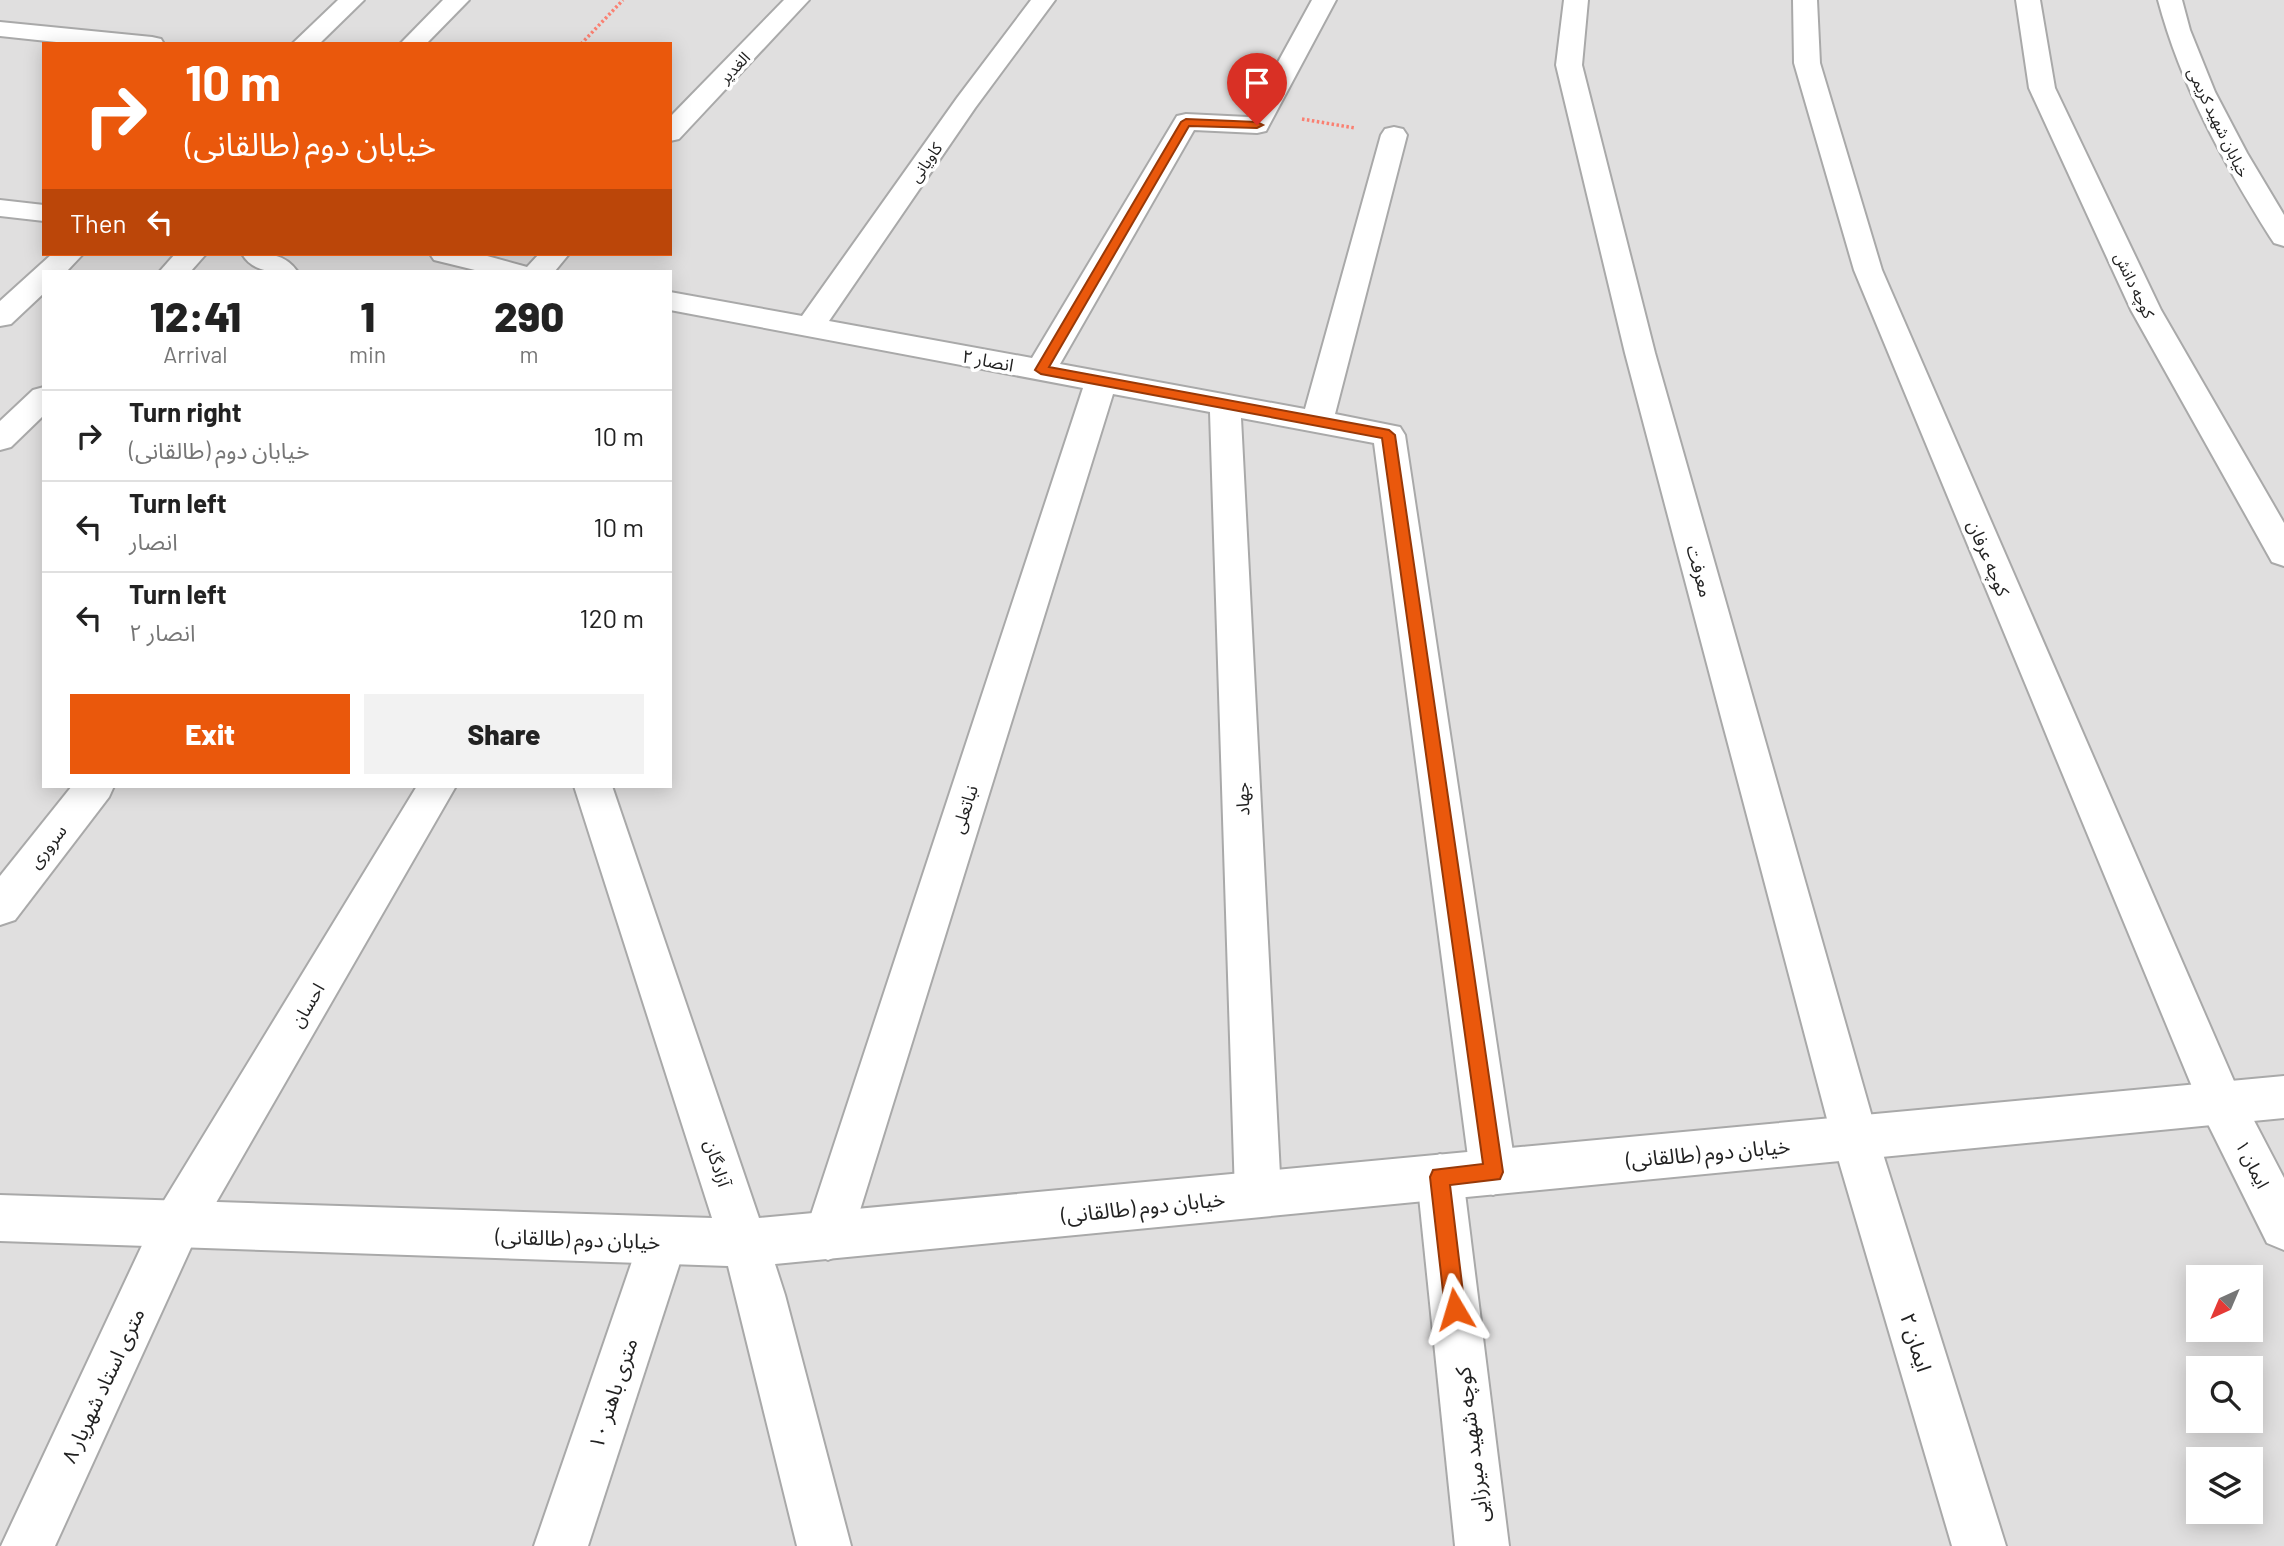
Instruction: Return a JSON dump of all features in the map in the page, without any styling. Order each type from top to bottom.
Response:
[{"type":"street","points":[[306,42],[352,0]]},
{"type":"street","points":[[414,42],[457,0]]},
{"type":"street","name":"الغدیر","points":[[672,131],[797,0]]},
{"type":"street","name":"کاویانی","points":[[810,327],[966,103],[1043,0]]},
{"type":"street","points":[[1041,370],[1186,122],[1257,125],[1324,0]]},
{"type":"street","name":"معرفت","points":[[1576,0],[1569,65],[1640,353],[1855,1138]]},
{"type":"street","name":"کوچه عرفان","points":[[1805,0],[1807,63],[1868,270],[2221,1103]]},
{"type":"street","name":"کوچه دانش","points":[[2028,0],[2042,88],[2146,310],[2284,553]]},
{"type":"street","name":"خیابان شهید کریمی","points":[[2170,0],[2179,39],[2248,180],[2284,237]]},
{"type":"street","points":[[0,29],[132,42]]},
{"type":"street","points":[[1317,422],[1394,135]]},
{"type":"street","points":[[0,208],[42,213]]},
{"type":"street","points":[[51,270],[67,256]]},
{"type":"street","points":[[175,270],[190,256]]},
{"type":"street","points":[[259,256],[280,270]]},
{"type":"street","points":[[452,256],[511,270]]},
{"type":"street","points":[[540,270],[553,256]]},
{"type":"street","points":[[0,317],[42,279]]},
{"type":"street","name":"انصار ۲","points":[[672,301],[1389,435],[1493,1172]]},
{"type":"street","name":"نباتعلی","points":[[828,1236],[1101,381]]},
{"type":"street","points":[[0,439],[42,399]]},
{"type":"street","name":"جهاد","points":[[1225,404],[1258,1195]]},
{"type":"street","name":"سروری","points":[[0,907],[93,788]]},
{"type":"street","name":"احسان","points":[[177,1224],[436,788]]},
{"type":"street","name":"آزادگان","points":[[594,788],[761,1296],[824,1546]]},
{"type":"street","name":"خیابان دوم (طالقانی)","points":[[0,1218],[744,1243],[2284,1097]]},
{"type":"street","name":"ایمان ۱","points":[[2221,1103],[2284,1226]]},
{"type":"street","name":"ایمان ۲","points":[[1855,1138],[1979,1546]]},
{"type":"street","name":"کوچه شهید میرزایی","points":[[1440,1177],[1482,1546]]},
{"type":"street","name":"۸ متری استاد شهریار","points":[[28,1546],[177,1224]]},
{"type":"street","name":"۱۰ متری باهنر","points":[[561,1546],[663,1241]]},
{"type":"path","points":[[582,42],[623,0]]},
{"type":"path","points":[[1264,112],[1394,135]]},
{"type":"shaded area","points":[[0,0],[2284,0],[2284,1546],[0,1546]]},
{"type":"route","points":[[1257,125],[1186,122],[1041,370],[1389,435],[1493,1172],[1440,1177],[1455,1309]]}]
